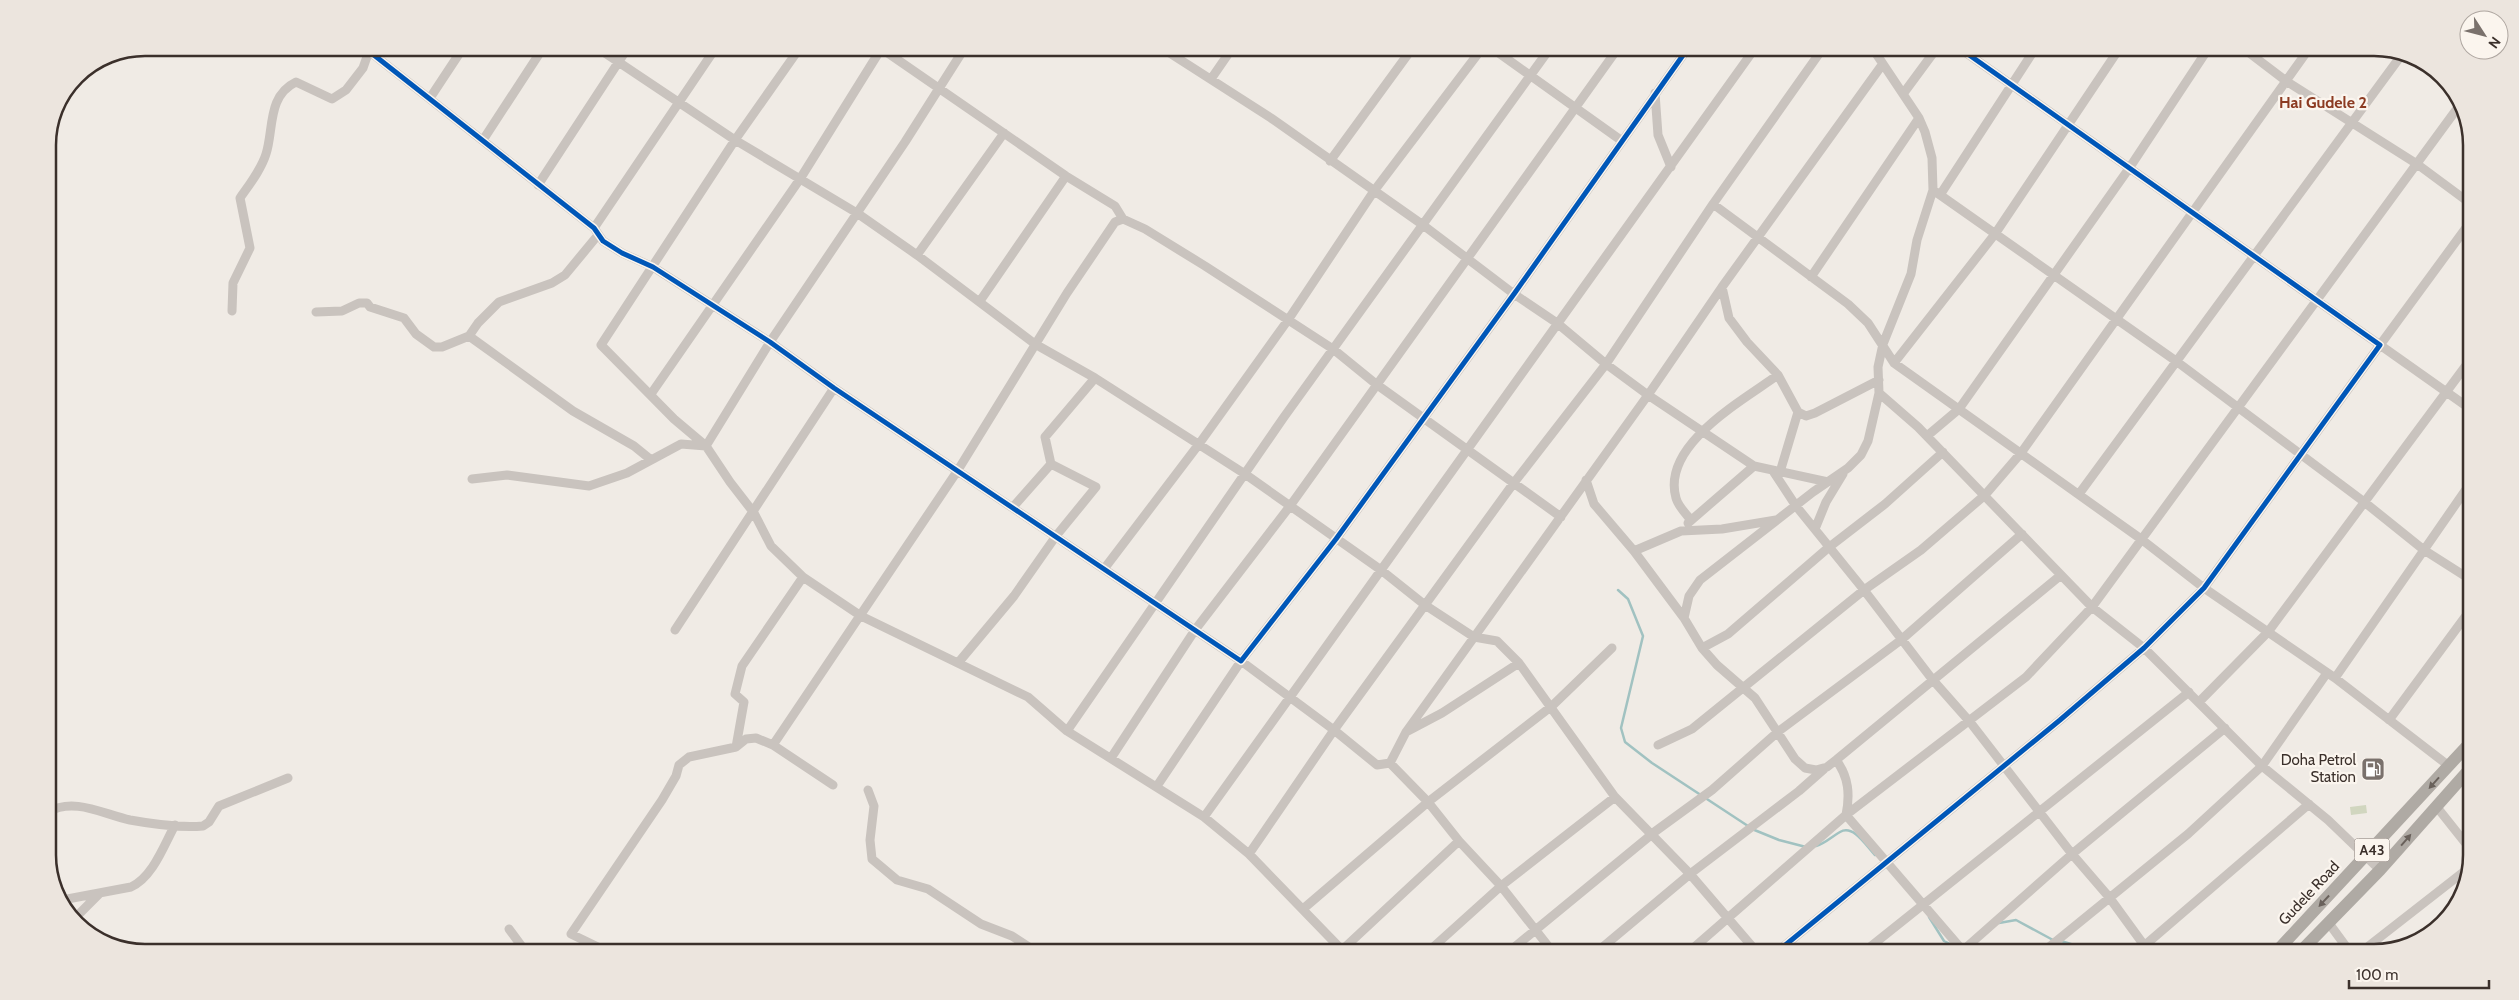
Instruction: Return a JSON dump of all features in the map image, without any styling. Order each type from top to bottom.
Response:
[{"type":"highway","name":"Gudele Road","points":[[2284,944],[2463,750]]},
{"type":"highway","name":"A43","points":[[2307,944],[2380,870],[2463,776]]},
{"type":"street","points":[[232,311],[233,282],[250,248],[240,198],[266,154],[271,119],[282,92],[296,82],[332,99],[346,90],[363,68],[366,56]]},
{"type":"street","points":[[377,56],[596,231],[603,242],[653,267],[770,342],[834,388],[1241,661],[1334,730],[1377,765],[1390,763]]},
{"type":"street","points":[[430,98],[458,56]]},
{"type":"street","points":[[483,140],[538,56]]},
{"type":"street","points":[[610,56],[735,140],[857,213],[917,254],[1035,344],[1095,378],[1245,474],[1381,570],[1425,605],[1474,637],[1497,641],[1519,663],[1552,706],[1615,797],[1690,874],[1750,944]]},
{"type":"street","points":[[538,185],[623,56]]},
{"type":"street","points":[[316,312],[342,311],[359,303],[366,303],[370,307],[404,318],[416,334],[434,346],[442,348],[469,336],[478,323],[499,302],[552,283],[565,276],[710,56]]},
{"type":"street","points":[[794,56],[735,140],[601,345],[690,435],[706,446],[754,513],[771,546],[803,577],[861,616],[1028,697],[1067,731],[1204,817],[1249,854],[1336,944]]},
{"type":"street","points":[[651,394],[800,179],[877,56]]},
{"type":"street","points":[[892,56],[1066,176],[1115,206],[1123,219],[1145,229],[1205,266],[1333,349],[1376,384],[1561,517]]},
{"type":"street","points":[[706,446],[770,342],[959,56]]},
{"type":"street","points":[[1175,56],[1271,118],[1424,225],[1514,294],[1557,323],[1606,364],[1648,395],[1754,466],[1828,482]]},
{"type":"street","points":[[1212,79],[1227,56]]},
{"type":"street","points":[[1330,161],[1407,56]]},
{"type":"street","points":[[1104,569],[1199,444],[1288,320],[1374,191],[1476,56]]},
{"type":"street","points":[[1503,56],[1622,141]]},
{"type":"street","points":[[1067,731],[1333,349],[1544,56]]},
{"type":"street","points":[[1111,758],[1196,630],[1290,506],[1612,56]]},
{"type":"street","points":[[1157,786],[1241,661],[1336,539],[1514,294],[1682,56]]},
{"type":"street","points":[[1204,817],[1291,699],[1557,323],[1749,56]]},
{"type":"street","points":[[1249,854],[1334,730],[1513,484],[1606,364],[1713,204],[1817,56]]},
{"type":"street","points":[[1877,56],[1919,118],[1932,158],[1936,193],[2176,361],[2363,501],[2424,550],[2463,575]]},
{"type":"street","points":[[1903,94],[1931,56]]},
{"type":"street","points":[[1972,56],[2463,403]]},
{"type":"street","points":[[1684,618],[1689,596],[1700,580],[1778,519],[1848,468],[1861,455],[1868,442],[1879,393],[1878,367],[1883,344],[1911,274],[1917,240],[1936,193],[2030,56]]},
{"type":"street","points":[[1894,363],[1995,234],[2114,56]]},
{"type":"street","points":[[1927,436],[1958,409],[2130,167],[2203,56]]},
{"type":"street","points":[[2253,56],[2286,80],[2417,164],[2463,198]]},
{"type":"street","points":[[1658,745],[1692,729],[1864,590],[1921,550],[1985,495],[2021,453],[2303,56]]},
{"type":"street","points":[[2079,494],[2398,60]]},
{"type":"street","points":[[1390,763],[1406,732],[1882,65]]},
{"type":"street","points":[[1655,93],[1658,135],[1671,167]]},
{"type":"street","points":[[1698,944],[1846,816],[2026,677],[2092,607],[2456,110]]},
{"type":"street","points":[[1811,277],[1919,118]]},
{"type":"street","points":[[917,254],[1004,133]]},
{"type":"street","points":[[980,301],[1066,176]]},
{"type":"street","points":[[1713,204],[1811,277],[1868,323],[1894,363],[2142,539],[2204,588],[2331,676],[2449,766]]},
{"type":"street","points":[[773,745],[958,470],[1035,344],[1115,222],[1123,219]]},
{"type":"street","points":[[1786,944],[2004,766],[2144,648],[2204,588],[2463,232]]},
{"type":"street","points":[[1722,287],[1729,318],[1747,342],[1778,374],[1798,412],[1806,416],[1815,413],[1879,380]]},
{"type":"street","points":[[469,336],[573,411],[634,446],[650,459]]},
{"type":"street","points":[[2199,702],[2268,632],[2363,501],[2463,370]]},
{"type":"street","points":[[1691,520],[1676,500],[1673,485],[1676,467],[1702,430],[1778,374]]},
{"type":"street","points":[[1051,464],[1045,437],[1095,378]]},
{"type":"street","points":[[675,630],[754,513],[834,388]]},
{"type":"street","points":[[1879,393],[1943,452],[2092,607],[2144,648],[2262,766],[2328,820],[2365,858],[2380,870]]},
{"type":"street","points":[[1776,471],[1798,412]]},
{"type":"street","points":[[472,479],[507,475],[589,486],[627,473],[680,444],[706,446]]},
{"type":"street","points":[[1702,648],[1728,634],[1828,548],[1885,504],[1943,452]]},
{"type":"street","points":[[1013,507],[1051,464]]},
{"type":"street","points":[[958,663],[1014,596],[1056,536],[1096,486],[1051,464]]},
{"type":"street","points":[[1634,551],[1681,530],[1754,466]]},
{"type":"street","points":[[1815,528],[1835,487],[1848,468]]},
{"type":"street","points":[[1776,471],[1796,506],[1815,528],[1828,548],[1864,590],[1900,640],[1970,722],[2072,854],[2109,897],[2139,944]]},
{"type":"street","points":[[1586,480],[1594,504],[1634,551],[1684,618],[1702,648],[1717,665],[1744,687],[1779,731],[1795,758],[1805,768],[1816,770],[1827,767]]},
{"type":"street","points":[[2053,944],[2188,834],[2262,766],[2424,550],[2463,494]]},
{"type":"street","points":[[1681,530],[1722,529],[1778,519]]},
{"type":"street","points":[[1519,944],[1652,834],[1712,790],[1779,731],[1900,640],[2022,534]]},
{"type":"street","points":[[1606,944],[1690,874],[1799,791],[1932,679],[1990,635],[2061,574]]},
{"type":"street","points":[[736,747],[744,702],[735,694],[742,666],[803,577]]},
{"type":"street","points":[[2389,720],[2463,620]]},
{"type":"street","points":[[1303,909],[1428,802],[1552,706],[1612,648]]},
{"type":"street","points":[[1406,732],[1442,713],[1519,663]]},
{"type":"street","points":[[1873,944],[2189,692]]},
{"type":"street","points":[[1970,944],[2072,854],[2224,728]]},
{"type":"street","points":[[592,944],[571,934],[662,800],[676,776],[679,765],[689,757],[736,747],[746,739],[756,738],[773,745],[833,785]]},
{"type":"street","points":[[1836,760],[1842,768],[1848,784],[1850,797],[1846,816]]},
{"type":"street","points":[[1390,763],[1428,802],[1459,841],[1501,886],[1547,944]]},
{"type":"street","points":[[56,807],[72,805],[130,820],[203,826],[209,822],[219,806],[288,778]]},
{"type":"street","points":[[868,790],[874,806],[870,840],[872,859],[897,880],[928,889],[981,924],[1012,936],[1024,944]]},
{"type":"street","points":[[1437,944],[1501,886],[1615,797]]},
{"type":"street","points":[[2150,944],[2309,804]]},
{"type":"street","points":[[2436,806],[2463,841]]},
{"type":"street","points":[[1846,816],[1956,944]]},
{"type":"street","points":[[68,899],[131,887],[139,883],[152,867],[175,824]]},
{"type":"street","points":[[1348,944],[1459,841]]},
{"type":"street","points":[[2371,944],[2460,874]]},
{"type":"street","points":[[78,914],[99,894]]},
{"type":"street","points":[[2328,922],[2344,944]]},
{"type":"street","points":[[509,929],[520,944]]},
{"type":"green space","points":[[2366,805],[2367,813],[2351,815],[2350,807]]},
{"type":"waterway","points":[[1618,590],[1628,599],[1643,636],[1621,728],[1625,742],[1652,763],[1748,826]]},
{"type":"waterway","points":[[1752,829],[1779,840],[1806,847]]},
{"type":"waterway","points":[[1816,846],[1845,830],[1860,838],[1875,855]]},
{"type":"waterway","points":[[1929,917],[1944,941],[1950,944]]},
{"type":"waterway","points":[[1999,923],[2016,920],[2053,940]]},
{"type":"waterway","points":[[2061,941],[2071,944]]},
{"type":"cycle path","points":[[375,56],[594,228],[603,241],[622,253],[653,267],[770,342],[834,388],[1241,661],[1336,539],[1514,294],[1682,56]]},
{"type":"cycle path","points":[[1787,944],[2060,720],[2144,648],[2204,588],[2380,345],[1971,56]]},
{"type":"place","name":"Doha Petrol Station","points":[[2373,769]]},
{"type":"district","name":"Hai Gudele 2","points":[[2323,102]]}]
